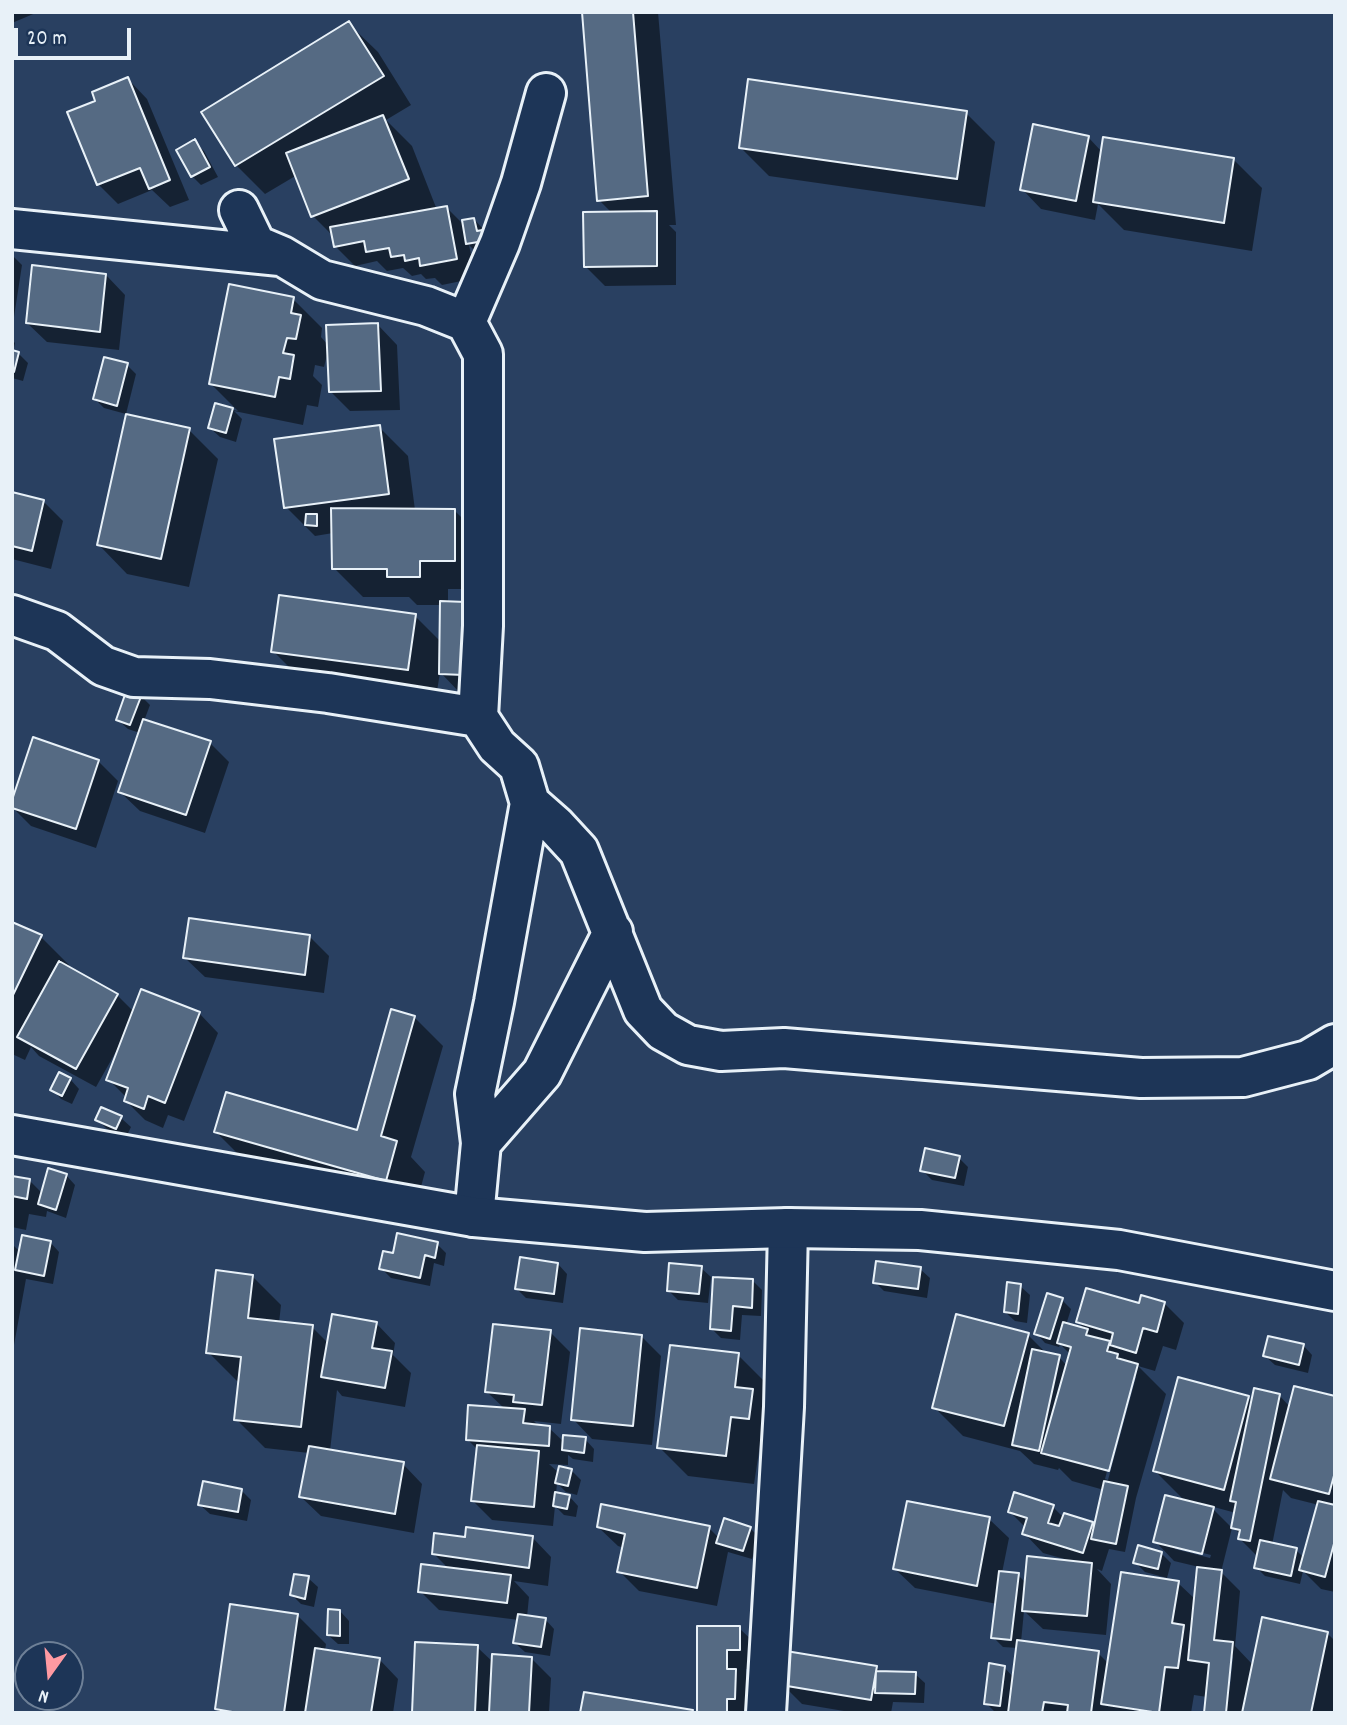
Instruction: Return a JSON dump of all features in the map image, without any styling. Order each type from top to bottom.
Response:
[{"type":"street","points":[[466,323],[500,243],[521,183],[546,93]]},
{"type":"street","points":[[239,210],[256,245],[282,256],[322,280],[426,306],[466,323],[483,354],[483,626],[478,717],[497,746],[519,766],[530,803],[475,1094],[481,1143],[474,1217]]},
{"type":"street","points":[[12,229],[282,256]]},
{"type":"street","points":[[12,615],[57,631],[103,666],[134,677],[210,679],[328,693],[478,717]]},
{"type":"street","points":[[530,803],[579,851],[643,1010],[663,1031],[688,1045],[721,1051],[784,1048],[1141,1078],[1243,1077],[1308,1059],[1335,1044]]},
{"type":"street","points":[[481,1143],[542,1073],[613,932]]},
{"type":"street","points":[[12,1135],[474,1217],[645,1231],[788,1228],[920,1230],[1119,1250],[1335,1291]]},
{"type":"street","points":[[766,1713],[784,1408],[788,1228]]},
{"type":"building","points":[[582,12],[633,12],[648,196],[597,201]]},
{"type":"building","points":[[349,21],[384,76],[235,166],[201,112]]},
{"type":"building","points":[[128,77],[170,180],[149,189],[140,168],[97,185],[67,112],[95,101],[92,92]]},
{"type":"building","points":[[748,79],[967,111],[957,179],[739,148]]},
{"type":"building","points":[[383,115],[409,179],[311,217],[286,153]]},
{"type":"building","points":[[1033,124],[1089,136],[1076,201],[1020,190]]},
{"type":"building","points":[[1103,137],[1234,158],[1224,223],[1093,202]]},
{"type":"building","points":[[195,139],[210,167],[191,177],[176,150]]},
{"type":"building","points":[[447,206],[457,259],[420,266],[419,258],[405,261],[404,255],[391,257],[389,248],[366,252],[364,241],[334,247],[330,227]]},
{"type":"building","points":[[657,211],[657,266],[584,267],[583,212]]},
{"type":"building","points":[[474,218],[477,231],[488,229],[490,240],[466,244],[462,220]]},
{"type":"building","points":[[32,265],[106,274],[100,332],[26,323]]},
{"type":"building","points":[[229,284],[294,297],[291,313],[301,315],[296,339],[287,338],[283,353],[294,355],[290,379],[279,377],[275,397],[209,384]]},
{"type":"building","points":[[378,323],[381,391],[329,392],[326,325]]},
{"type":"building","points":[[12,350],[19,352],[14,372],[12,372]]},
{"type":"building","points":[[104,357],[128,363],[117,406],[93,399]]},
{"type":"building","points":[[215,403],[233,408],[226,433],[208,428]]},
{"type":"building","points":[[126,414],[190,428],[161,559],[97,545]]},
{"type":"building","points":[[380,425],[389,494],[284,508],[274,439]]},
{"type":"building","points":[[12,492],[44,500],[32,551],[12,546]]},
{"type":"building","points":[[331,508],[455,509],[455,561],[420,561],[420,577],[387,577],[387,569],[332,569]]},
{"type":"building","points":[[306,514],[317,514],[317,526],[305,525]]},
{"type":"building","points":[[279,595],[416,614],[408,670],[271,652]]},
{"type":"building","points":[[440,601],[466,602],[464,675],[439,674]]},
{"type":"building","points":[[127,689],[142,694],[130,725],[116,720]]},
{"type":"building","points":[[143,719],[211,741],[186,815],[118,792]]},
{"type":"building","points":[[33,737],[99,760],[76,829],[12,808],[12,800]]},
{"type":"building","points":[[189,918],[310,935],[305,975],[183,958]]},
{"type":"building","points":[[12,922],[42,935],[12,997]]},
{"type":"building","points":[[59,961],[118,994],[76,1069],[17,1037]]},
{"type":"building","points":[[141,989],[200,1012],[165,1103],[148,1096],[144,1109],[124,1101],[128,1088],[106,1080]]},
{"type":"building","points":[[391,1009],[415,1016],[381,1136],[397,1141],[386,1181],[214,1132],[226,1092],[357,1130]]},
{"type":"building","points":[[59,1072],[71,1078],[62,1096],[50,1090]]},
{"type":"building","points":[[101,1107],[122,1116],[116,1129],[95,1120]]},
{"type":"building","points":[[925,1148],[960,1156],[955,1178],[920,1171]]},
{"type":"building","points":[[48,1168],[67,1174],[56,1210],[38,1204]]},
{"type":"building","points":[[12,1176],[30,1179],[27,1199],[12,1196]]},
{"type":"building","points":[[397,1233],[438,1242],[435,1258],[425,1255],[420,1278],[379,1269],[383,1251],[393,1253]]},
{"type":"building","points":[[22,1235],[51,1241],[44,1276],[15,1270]]},
{"type":"building","points":[[520,1257],[558,1263],[554,1294],[515,1289]]},
{"type":"building","points":[[876,1261],[921,1267],[918,1289],[873,1283]]},
{"type":"building","points":[[669,1263],[702,1266],[699,1294],[667,1291]]},
{"type":"building","points":[[216,1270],[253,1275],[248,1318],[313,1325],[301,1427],[234,1420],[241,1357],[206,1353]]},
{"type":"building","points":[[713,1277],[753,1279],[752,1308],[733,1306],[731,1331],[710,1329]]},
{"type":"building","points":[[1007,1282],[1021,1284],[1018,1314],[1004,1312]]},
{"type":"building","points":[[1086,1288],[1139,1303],[1141,1295],[1165,1302],[1157,1332],[1143,1328],[1136,1353],[1110,1345],[1113,1333],[1076,1322]]},
{"type":"building","points":[[1047,1293],[1063,1298],[1050,1339],[1034,1334]]},
{"type":"building","points":[[332,1314],[377,1322],[372,1348],[392,1351],[385,1388],[321,1377]]},
{"type":"building","points":[[956,1314],[1029,1333],[1004,1426],[932,1408]]},
{"type":"building","points":[[1063,1322],[1088,1329],[1086,1335],[1110,1341],[1107,1351],[1118,1354],[1117,1358],[1138,1364],[1109,1471],[1041,1453],[1071,1347],[1057,1343]]},
{"type":"building","points":[[493,1324],[551,1330],[542,1405],[513,1402],[514,1395],[485,1392]]},
{"type":"building","points":[[580,1328],[642,1335],[633,1426],[571,1420]]},
{"type":"building","points":[[1268,1336],[1304,1344],[1299,1365],[1263,1356]]},
{"type":"building","points":[[670,1345],[739,1353],[735,1387],[753,1389],[749,1419],[731,1417],[726,1456],[657,1448]]},
{"type":"building","points":[[1032,1349],[1060,1355],[1039,1451],[1012,1445]]},
{"type":"building","points":[[1178,1377],[1249,1396],[1224,1490],[1153,1471]]},
{"type":"building","points":[[1294,1386],[1335,1396],[1335,1472],[1329,1494],[1270,1479]]},
{"type":"building","points":[[1254,1388],[1280,1394],[1250,1541],[1238,1539],[1240,1530],[1231,1528],[1236,1502],[1230,1501]]},
{"type":"building","points":[[468,1405],[525,1409],[523,1423],[550,1426],[549,1446],[466,1440]]},
{"type":"building","points":[[563,1435],[586,1437],[584,1453],[562,1450]]},
{"type":"building","points":[[477,1445],[539,1451],[534,1507],[471,1501]]},
{"type":"building","points":[[309,1446],[404,1462],[395,1514],[299,1497]]},
{"type":"building","points":[[559,1466],[572,1469],[568,1486],[555,1483]]},
{"type":"building","points":[[203,1481],[242,1489],[238,1512],[198,1505]]},
{"type":"building","points":[[1104,1481],[1128,1486],[1116,1544],[1091,1539]]},
{"type":"building","points":[[555,1492],[570,1495],[567,1509],[553,1506]]},
{"type":"building","points":[[1014,1492],[1054,1505],[1048,1523],[1059,1526],[1064,1513],[1093,1522],[1083,1553],[1022,1534],[1027,1518],[1008,1512]]},
{"type":"building","points":[[1165,1495],[1214,1507],[1202,1554],[1153,1542]]},
{"type":"building","points":[[907,1501],[990,1517],[977,1586],[893,1569]]},
{"type":"building","points":[[1318,1501],[1335,1505],[1335,1540],[1325,1577],[1299,1570]]},
{"type":"building","points":[[601,1504],[710,1526],[697,1588],[617,1572],[625,1534],[597,1527]]},
{"type":"building","points":[[724,1518],[751,1527],[743,1551],[716,1543]]},
{"type":"building","points":[[466,1527],[533,1536],[529,1568],[432,1554],[434,1533],[465,1537]]},
{"type":"building","points":[[1260,1540],[1297,1548],[1291,1576],[1254,1568]]},
{"type":"building","points":[[1138,1545],[1162,1552],[1158,1569],[1133,1563]]},
{"type":"building","points":[[1027,1556],[1092,1563],[1087,1616],[1022,1611]]},
{"type":"building","points":[[421,1564],[511,1575],[507,1603],[418,1592]]},
{"type":"building","points":[[1197,1567],[1222,1570],[1214,1640],[1233,1642],[1226,1713],[1204,1713],[1209,1663],[1188,1660]]},
{"type":"building","points":[[999,1571],[1019,1573],[1011,1640],[991,1638]]},
{"type":"building","points":[[1121,1572],[1179,1581],[1172,1623],[1184,1625],[1178,1668],[1165,1667],[1159,1713],[1101,1704]]},
{"type":"building","points":[[294,1574],[309,1576],[305,1599],[290,1595]]},
{"type":"building","points":[[230,1604],[298,1614],[284,1713],[238,1713],[215,1709]]},
{"type":"building","points":[[328,1609],[340,1610],[340,1636],[327,1635]]},
{"type":"building","points":[[518,1614],[546,1618],[541,1647],[513,1643]]},
{"type":"building","points":[[1262,1617],[1328,1632],[1311,1713],[1242,1713]]},
{"type":"building","points":[[697,1626],[740,1626],[740,1650],[727,1650],[727,1669],[736,1669],[735,1699],[727,1699],[727,1713],[697,1713]]},
{"type":"building","points":[[1017,1640],[1099,1651],[1091,1713],[1067,1713],[1068,1705],[1044,1702],[1042,1713],[1008,1713]]},
{"type":"building","points":[[415,1642],[478,1645],[475,1713],[412,1713]]},
{"type":"building","points":[[315,1648],[380,1658],[371,1713],[305,1713]]},
{"type":"building","points":[[786,1651],[877,1666],[871,1700],[781,1685]]},
{"type":"building","points":[[492,1654],[532,1657],[529,1713],[489,1713]]},
{"type":"building","points":[[989,1663],[1005,1666],[1000,1706],[984,1704]]},
{"type":"building","points":[[876,1671],[916,1672],[915,1694],[875,1693]]},
{"type":"building","points":[[584,1692],[693,1710],[692,1713],[580,1713]]}]
